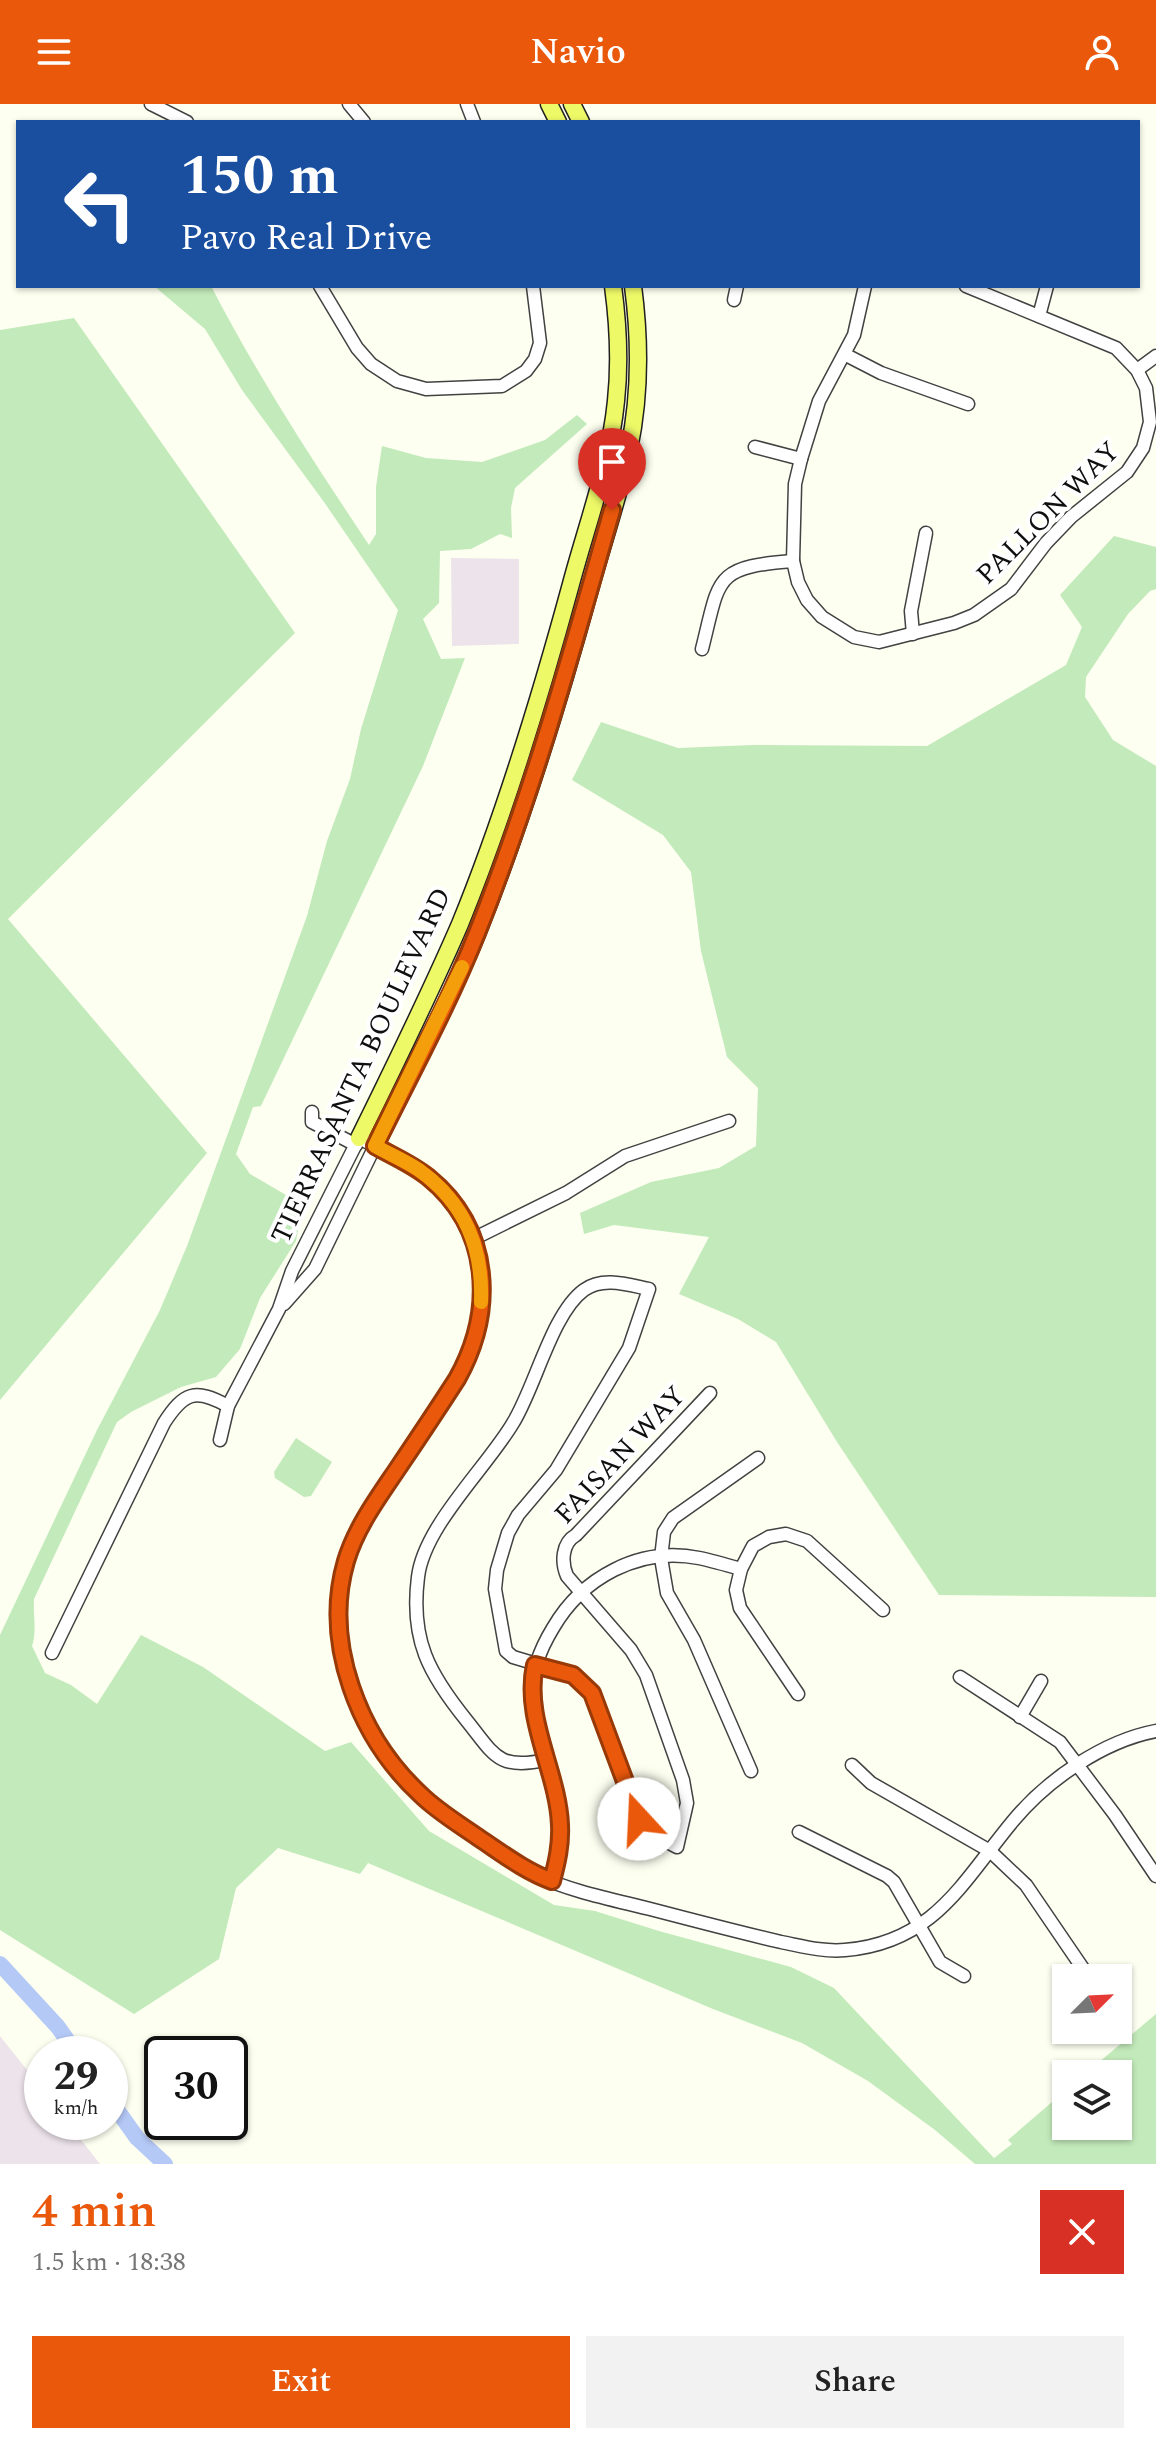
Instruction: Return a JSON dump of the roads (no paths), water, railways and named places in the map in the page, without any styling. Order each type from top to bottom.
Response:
[{"type":"main road","name":"TIERRASANTA BOULEVARD","points":[[358,1141],[460,922],[502,812],[553,651],[608,448],[616,400],[613,288]]},
{"type":"main road","name":"TIERRASANTA BOULEVARD","points":[[375,1146],[444,1009],[477,933],[524,804],[570,660],[629,449],[636,401],[633,288]]},
{"type":"main road","points":[[524,804],[517,795],[529,752],[528,731]]},
{"type":"street","points":[[151,104],[183,120]]},
{"type":"street","points":[[349,104],[362,120]]},
{"type":"street","points":[[321,288],[357,348],[371,364],[397,381],[426,389],[502,386],[515,381],[526,371],[535,359],[540,343],[533,288]]},
{"type":"street","points":[[734,300],[737,288]]},
{"type":"street","name":"PALLON WAY","points":[[865,288],[854,335],[819,401],[795,484],[793,561],[798,582],[807,600],[835,627],[854,637],[879,642],[974,615],[1011,589],[1046,543],[1071,517],[1127,472],[1143,448]]},
{"type":"street","points":[[971,288],[1116,348],[1137,370],[1149,398],[1150,422],[1143,448],[1156,455]]},
{"type":"street","points":[[1039,316],[1046,288]]},
{"type":"street","points":[[846,355],[881,373],[968,404]]},
{"type":"street","points":[[1137,370],[1156,356]]},
{"type":"street","points":[[755,447],[801,459]]},
{"type":"street","points":[[913,634],[911,611],[926,533]]},
{"type":"street","points":[[702,649],[717,590],[726,577],[753,564],[793,561]]},
{"type":"street","points":[[312,1112],[312,1122],[375,1146],[430,1178],[455,1207],[475,1238],[482,1276],[481,1320],[467,1361],[366,1516],[347,1560],[340,1589],[338,1626],[350,1685],[372,1733],[390,1761],[433,1806],[516,1863],[552,1881],[743,1933],[822,1951],[847,1950],[878,1944],[920,1925],[966,1883],[1013,1820],[1041,1792],[1077,1763],[1156,1731]]},
{"type":"street","points":[[475,1238],[566,1193],[625,1156],[729,1121]]},
{"type":"street","name":"TIERRASANTA BOULEVARD","points":[[220,1440],[228,1406],[279,1309],[292,1271],[358,1141]]},
{"type":"street","name":"TIERRASANTA BOULEVARD","points":[[279,1309],[315,1269],[375,1146]]},
{"type":"street","points":[[535,1665],[506,1651],[496,1602],[497,1570],[508,1533],[518,1515],[556,1470],[629,1348],[649,1289],[609,1282],[595,1285],[584,1290],[565,1310],[514,1423],[474,1474],[428,1544],[418,1573],[418,1633],[426,1661],[439,1686],[494,1754],[508,1763],[520,1765],[546,1760]]},
{"type":"street","name":"FAISAN WAY","points":[[535,1665],[573,1675],[592,1693],[639,1819],[650,1833],[677,1847],[687,1803],[683,1780],[646,1675],[631,1650],[579,1592],[563,1567],[564,1550],[571,1537],[710,1393]]},
{"type":"street","points":[[52,1653],[164,1423],[176,1405],[192,1394],[207,1395],[228,1406]]},
{"type":"street","points":[[751,1771],[694,1640],[667,1593],[661,1558],[664,1532],[673,1518],[758,1458]]},
{"type":"street","points":[[798,1694],[740,1608],[736,1590],[741,1569],[753,1546],[769,1537],[786,1534],[807,1541],[883,1610]]},
{"type":"street","points":[[552,1881],[559,1854],[560,1822],[532,1698],[535,1665],[541,1647],[565,1607],[579,1592],[607,1572],[641,1560],[697,1557],[741,1569]]},
{"type":"street","points":[[960,1677],[1060,1742],[1156,1876]]},
{"type":"street","points":[[1020,1717],[1041,1681]]},
{"type":"street","points":[[852,1765],[871,1783],[990,1851],[1026,1885],[1080,1964]]},
{"type":"street","points":[[799,1832],[887,1876],[940,1962],[964,1976]]},
{"type":"waterway","points":[[0,1964],[64,2036]]},
{"type":"waterway","points":[[128,2125],[165,2164]]}]
